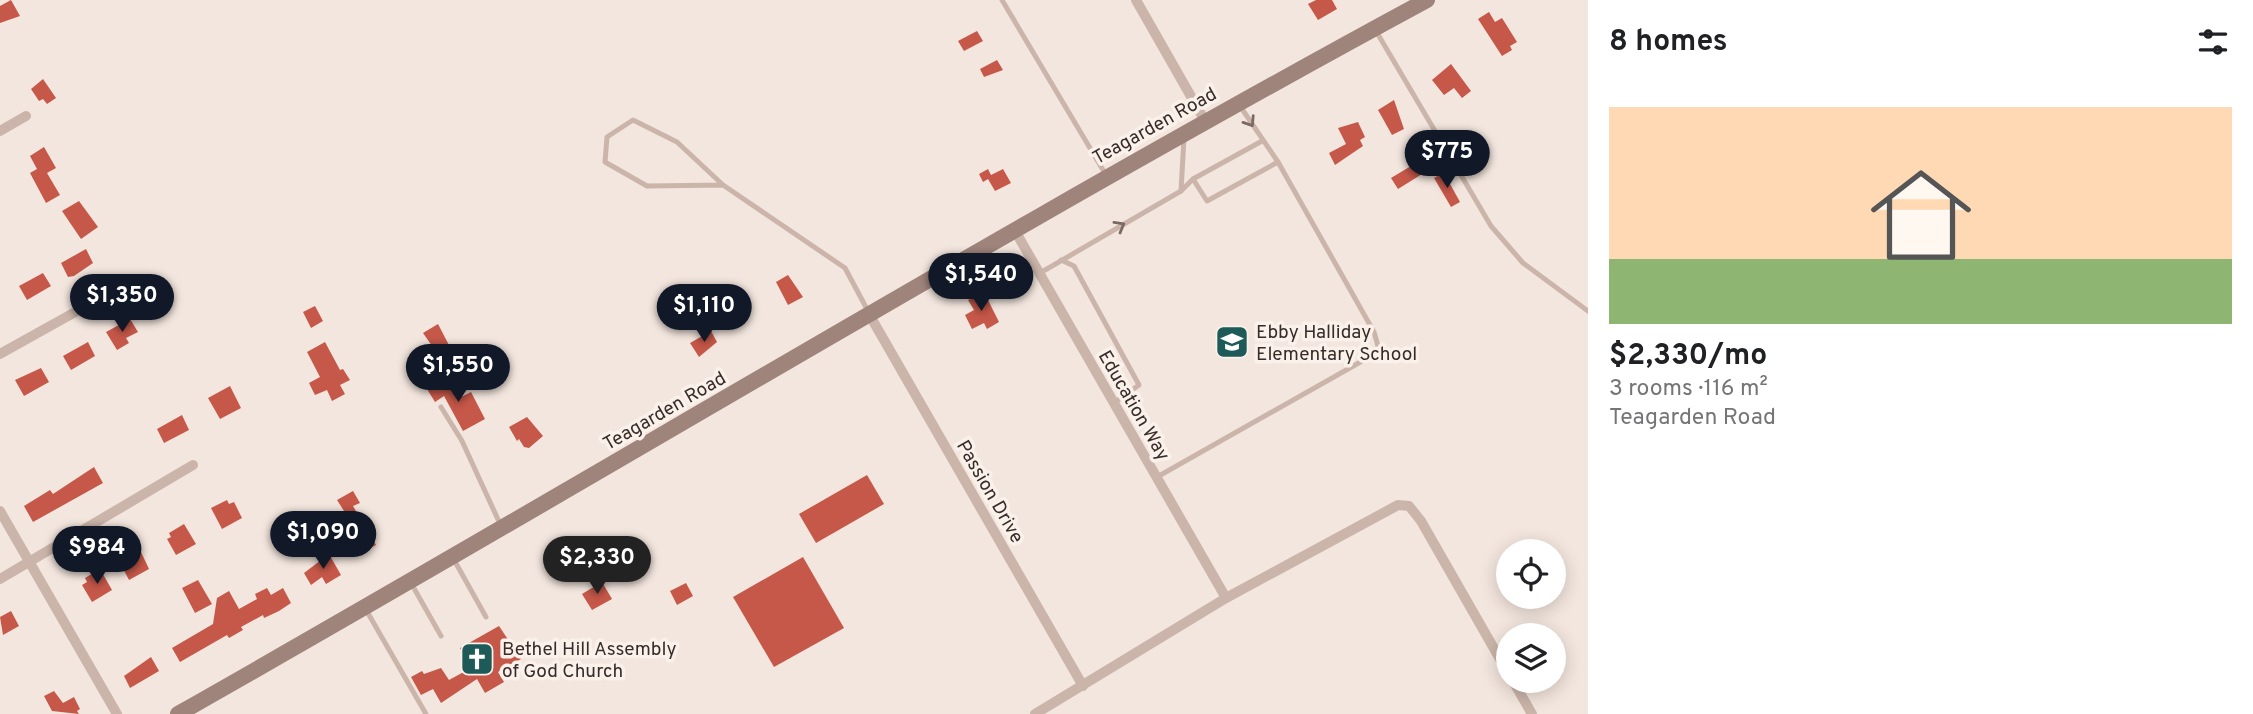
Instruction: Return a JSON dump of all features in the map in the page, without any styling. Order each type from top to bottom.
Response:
[{"type":"street","points":[[1136,0],[1205,121]]},
{"type":"street","name":"Teagarden Road","points":[[178,714],[411,583],[1107,175],[1427,0]]},
{"type":"street","points":[[0,131],[26,116]]},
{"type":"street","name":"Education Way","points":[[1014,229],[1226,598]]},
{"type":"street","points":[[0,354],[104,296]]},
{"type":"street","name":"Passion Drive","points":[[869,314],[1083,686]]},
{"type":"street","points":[[0,579],[194,465]]},
{"type":"street","points":[[1035,714],[1226,598],[1384,510],[1398,505],[1409,506],[1496,653]]},
{"type":"street","points":[[0,511],[117,714]]},
{"type":"street","points":[[1520,693],[1532,714]]},
{"type":"lane","points":[[1002,0],[1107,175]]},
{"type":"lane","points":[[1374,29],[1491,226],[1523,263],[1588,310]]},
{"type":"lane","points":[[1157,477],[1371,356],[1378,346],[1374,331],[1278,162],[1238,103]]},
{"type":"lane","points":[[723,185],[647,186],[605,162],[607,137],[632,120],[677,142],[723,185],[845,268],[869,314]]},
{"type":"lane","points":[[1181,191],[1185,132]]},
{"type":"lane","points":[[1039,273],[1181,191],[1193,179],[1262,141]]},
{"type":"lane","points":[[1193,179],[1207,201],[1278,162]]},
{"type":"lane","points":[[1061,260],[1073,266],[1139,385],[1114,403]]},
{"type":"lane","points":[[441,407],[462,441],[503,529]]},
{"type":"lane","points":[[453,558],[486,617]]},
{"type":"lane","points":[[411,583],[441,636]]},
{"type":"lane","points":[[365,608],[426,714]]},
{"type":"building","points":[[11,0],[20,16],[0,23],[0,6]]},
{"type":"building","points":[[1316,0],[1332,0],[1337,9],[1318,20],[1308,4]]},
{"type":"building","points":[[1489,12],[1495,22],[1502,18],[1517,42],[1510,46],[1512,50],[1502,56],[1478,19]]},
{"type":"building","points":[[977,31],[983,41],[964,51],[958,41]]},
{"type":"building","points":[[997,60],[1003,70],[984,77],[980,69]]},
{"type":"building","points":[[1451,64],[1471,91],[1462,98],[1454,88],[1444,95],[1432,80]]},
{"type":"building","points":[[43,79],[56,98],[47,104],[43,99],[39,101],[31,89]]},
{"type":"building","points":[[1394,100],[1404,129],[1392,135],[1378,110]]},
{"type":"building","points":[[1358,122],[1365,137],[1360,140],[1363,146],[1335,165],[1329,153],[1346,144],[1338,128]]},
{"type":"building","points":[[44,147],[56,168],[47,173],[60,195],[46,203],[30,173],[37,169],[30,156]]},
{"type":"building","points":[[1421,160],[1427,171],[1398,189],[1391,178]]},
{"type":"building","points":[[988,169],[991,175],[1003,169],[1011,183],[995,191],[988,179],[983,182],[979,174]]},
{"type":"building","points":[[1444,173],[1460,202],[1451,207],[1434,178]]},
{"type":"building","points":[[79,201],[98,227],[81,239],[62,211]]},
{"type":"building","points":[[86,249],[93,263],[68,277],[61,263]]},
{"type":"building","points":[[43,273],[51,286],[27,300],[19,286]]},
{"type":"building","points":[[788,275],[803,297],[788,305],[776,282]]},
{"type":"building","points":[[980,294],[982,298],[986,296],[999,322],[987,329],[984,323],[972,329],[965,315],[974,310],[968,300]]},
{"type":"building","points":[[315,306],[323,321],[311,328],[303,312]]},
{"type":"building","points":[[130,319],[138,332],[126,338],[129,343],[117,350],[106,332]]},
{"type":"building","points":[[438,324],[451,349],[439,356],[423,333]]},
{"type":"building","points":[[711,331],[717,342],[699,357],[690,343]]},
{"type":"building","points":[[88,342],[95,356],[71,370],[63,356]]},
{"type":"building","points":[[325,342],[340,370],[343,369],[350,380],[340,385],[345,394],[332,401],[327,390],[315,395],[309,383],[320,377],[307,352]]},
{"type":"building","points":[[41,368],[49,382],[24,396],[15,380]]},
{"type":"building","points":[[448,377],[461,397],[471,392],[485,419],[463,431],[444,396],[435,402],[427,389]]},
{"type":"building","points":[[230,386],[241,408],[220,419],[208,398]]},
{"type":"building","points":[[182,415],[189,430],[164,443],[157,429]]},
{"type":"building","points":[[527,417],[543,436],[529,448],[524,447],[519,439],[517,441],[509,427]]},
{"type":"building","points":[[94,467],[103,483],[33,522],[24,506],[50,490],[53,494]]},
{"type":"building","points":[[867,475],[884,504],[816,543],[799,514]]},
{"type":"building","points":[[353,491],[360,503],[353,506],[376,545],[355,556],[334,517],[344,511],[337,500]]},
{"type":"building","points":[[227,500],[229,504],[234,502],[242,518],[222,529],[211,508]]},
{"type":"building","points":[[184,524],[196,544],[176,555],[167,539],[171,537],[169,533]]},
{"type":"building","points":[[299,530],[307,543],[286,556],[278,544]]},
{"type":"building","points":[[133,551],[136,555],[141,552],[149,569],[129,580],[118,559]]},
{"type":"building","points":[[329,554],[341,575],[326,584],[322,577],[311,585],[304,573]]},
{"type":"building","points":[[803,557],[844,628],[774,667],[733,597]]},
{"type":"building","points":[[100,569],[112,590],[92,602],[82,585],[87,582],[85,578]]},
{"type":"building","points":[[198,580],[212,604],[195,613],[182,588]]},
{"type":"building","points":[[602,582],[612,599],[592,610],[582,594]]},
{"type":"building","points":[[686,583],[693,596],[677,605],[670,591]]},
{"type":"building","points":[[267,588],[271,595],[283,588],[291,603],[264,618],[263,615],[241,627],[243,630],[229,638],[227,635],[180,662],[172,648],[213,624],[217,598],[229,591],[239,609],[257,599],[255,594]]},
{"type":"building","points":[[11,611],[19,626],[3,635],[0,617]]},
{"type":"building","points":[[499,626],[521,659],[498,672],[504,682],[485,693],[477,679],[441,703],[433,689],[421,695],[411,677],[422,671],[424,674],[441,668],[449,680],[471,668],[460,648]]},
{"type":"building","points":[[151,657],[159,671],[130,688],[124,676]]},
{"type":"building","points":[[54,691],[63,703],[74,697],[80,709],[77,711],[79,714],[52,711],[44,696]]},
{"type":"place","name":"Ebby Halliday Elementary School","points":[[1232,342]]},
{"type":"place","name":"Bethel Hill Assembly of God Church","points":[[477,659]]}]
